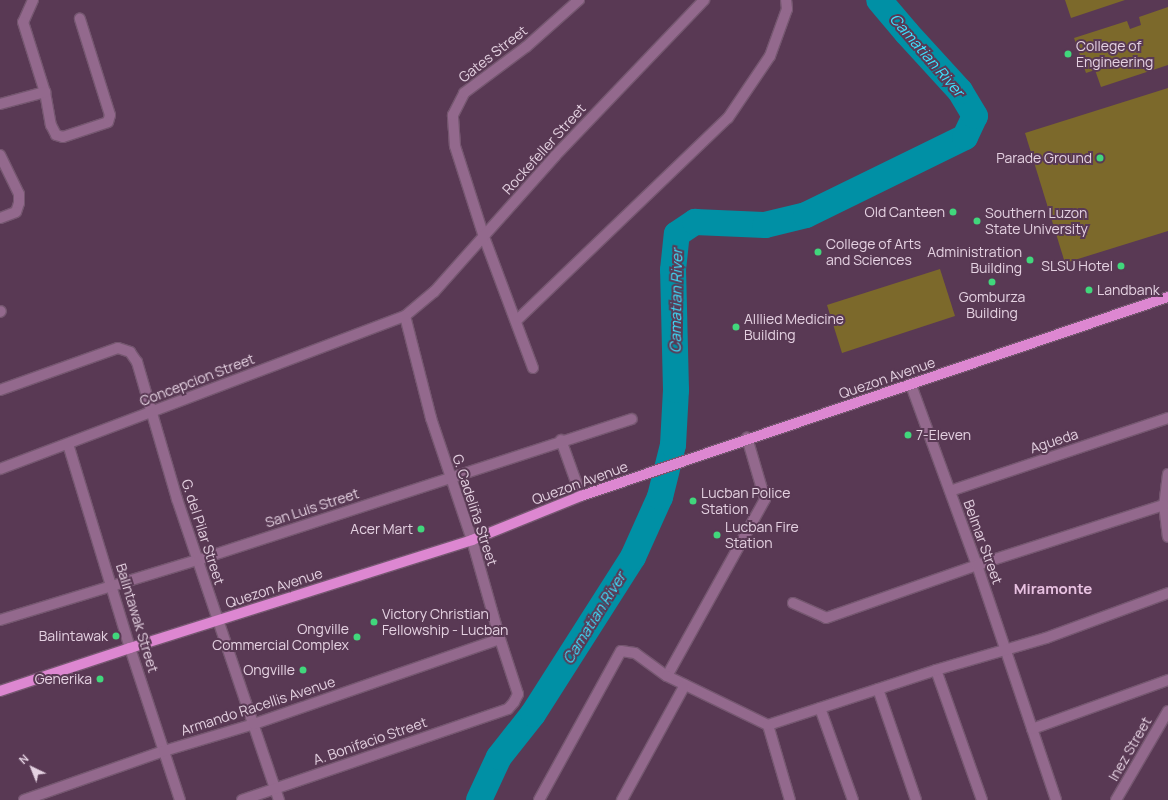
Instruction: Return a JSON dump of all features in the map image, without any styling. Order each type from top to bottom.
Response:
[{"type":"main road","name":"Quezon Avenue","points":[[0,691],[130,648],[472,540],[581,496],[747,438],[911,385],[1168,297]]},
{"type":"street","points":[[33,0],[23,22],[46,92],[51,125],[56,135],[63,137],[108,122],[110,115],[80,19]]},
{"type":"street","name":"Gates Street","points":[[533,368],[484,237],[455,146],[453,115],[464,94],[526,47],[579,0]]},
{"type":"street","name":"Rockefeller Street","points":[[405,316],[434,292],[555,156],[704,0]]},
{"type":"street","points":[[516,320],[728,118],[770,56],[787,9],[786,0]]},
{"type":"street","points":[[0,104],[46,92]]},
{"type":"street","points":[[0,155],[19,194],[19,203],[16,212],[0,218]]},
{"type":"street","name":"Concepcion Street","points":[[0,469],[405,316]]},
{"type":"street","name":"G. Cadeliña Street","points":[[405,316],[431,418],[472,540],[500,639],[518,694],[508,709]]},
{"type":"street","name":"G. del Pilar Street","points":[[0,390],[118,348],[130,352],[137,362],[150,412],[218,621],[279,800]]},
{"type":"street","name":"Belmar Street","points":[[911,385],[977,565],[1056,800]]},
{"type":"street","name":"San Luis Street","points":[[0,620],[198,560],[632,418]]},
{"type":"street","name":"Agueda","points":[[950,491],[1168,418]]},
{"type":"street","points":[[667,676],[765,499],[747,438]]},
{"type":"street","points":[[561,440],[581,496]]},
{"type":"street","name":"Balintawak Street","points":[[68,444],[130,648],[180,800]]},
{"type":"street","points":[[1168,474],[1164,505],[1168,537]]},
{"type":"street","points":[[793,603],[826,618],[977,565],[1164,505]]},
{"type":"street","points":[[539,800],[621,651],[635,653],[667,676],[768,725],[936,670],[1006,650],[1168,593]]},
{"type":"street","name":"Armando Racellis Avenue","points":[[24,800],[164,751],[254,724],[500,639]]},
{"type":"street","points":[[936,670],[982,800]]},
{"type":"street","points":[[1032,729],[1168,680]]},
{"type":"street","points":[[622,800],[685,685]]},
{"type":"street","points":[[878,689],[916,800]]},
{"type":"street","points":[[820,708],[853,800]]},
{"type":"street","name":"A. Bonifacio Street","points":[[242,800],[508,709]]},
{"type":"street","name":"Inez Street","points":[[1116,800],[1168,711]]},
{"type":"street","points":[[768,725],[790,800]]},
{"type":"shaded area","points":[[1065,0],[1125,0],[1071,18]]},
{"type":"shaded area","points":[[1168,7],[1168,65],[1101,87],[1095,70],[1086,73],[1074,38],[1127,21],[1130,29],[1141,25],[1139,17]]},
{"type":"shaded area","name":"Parade Ground","points":[[1168,88],[1168,231],[1065,263],[1025,133]]},
{"type":"shaded area","points":[[940,269],[955,316],[842,353],[827,305]]},
{"type":"waterway","name":"Camatian River","points":[[479,800],[499,757],[533,714],[633,557],[660,497],[673,445],[676,390],[673,270],[677,234],[695,222],[765,225],[806,215],[965,137],[975,116],[960,91],[879,0]]},
{"type":"place","name":"College of Engineering","points":[[1068,54]]},
{"type":"place","name":"Parade Ground","points":[[1100,158]]},
{"type":"place","name":"Old Canteen","points":[[953,212]]},
{"type":"place","name":"Southern Luzon State University","points":[[977,221]]},
{"type":"place","name":"College of Arts and Sciences","points":[[818,252]]},
{"type":"place","name":"Administration Building","points":[[1030,260]]},
{"type":"place","name":"SLSU Hotel","points":[[1121,266]]},
{"type":"place","name":"Gomburza Building","points":[[992,282]]},
{"type":"place","name":"Landbank","points":[[1089,290]]},
{"type":"place","name":"Alllied Medicine Building","points":[[736,327]]},
{"type":"place","name":"7-Eleven","points":[[908,435]]},
{"type":"place","name":"Lucban Police Station","points":[[693,501]]},
{"type":"place","name":"Acer Mart","points":[[421,529]]},
{"type":"place","name":"Lucban Fire Station","points":[[717,535]]},
{"type":"place","name":"Victory Christian Fellowship - Lucban","points":[[374,622]]},
{"type":"place","name":"Balintawak","points":[[116,636]]},
{"type":"place","name":"Ongville Commercial Complex","points":[[357,637]]},
{"type":"place","name":"Ongville","points":[[303,670]]},
{"type":"place","name":"Generika","points":[[100,679]]},
{"type":"district","name":"Miramonte","points":[[1053,589]]}]
